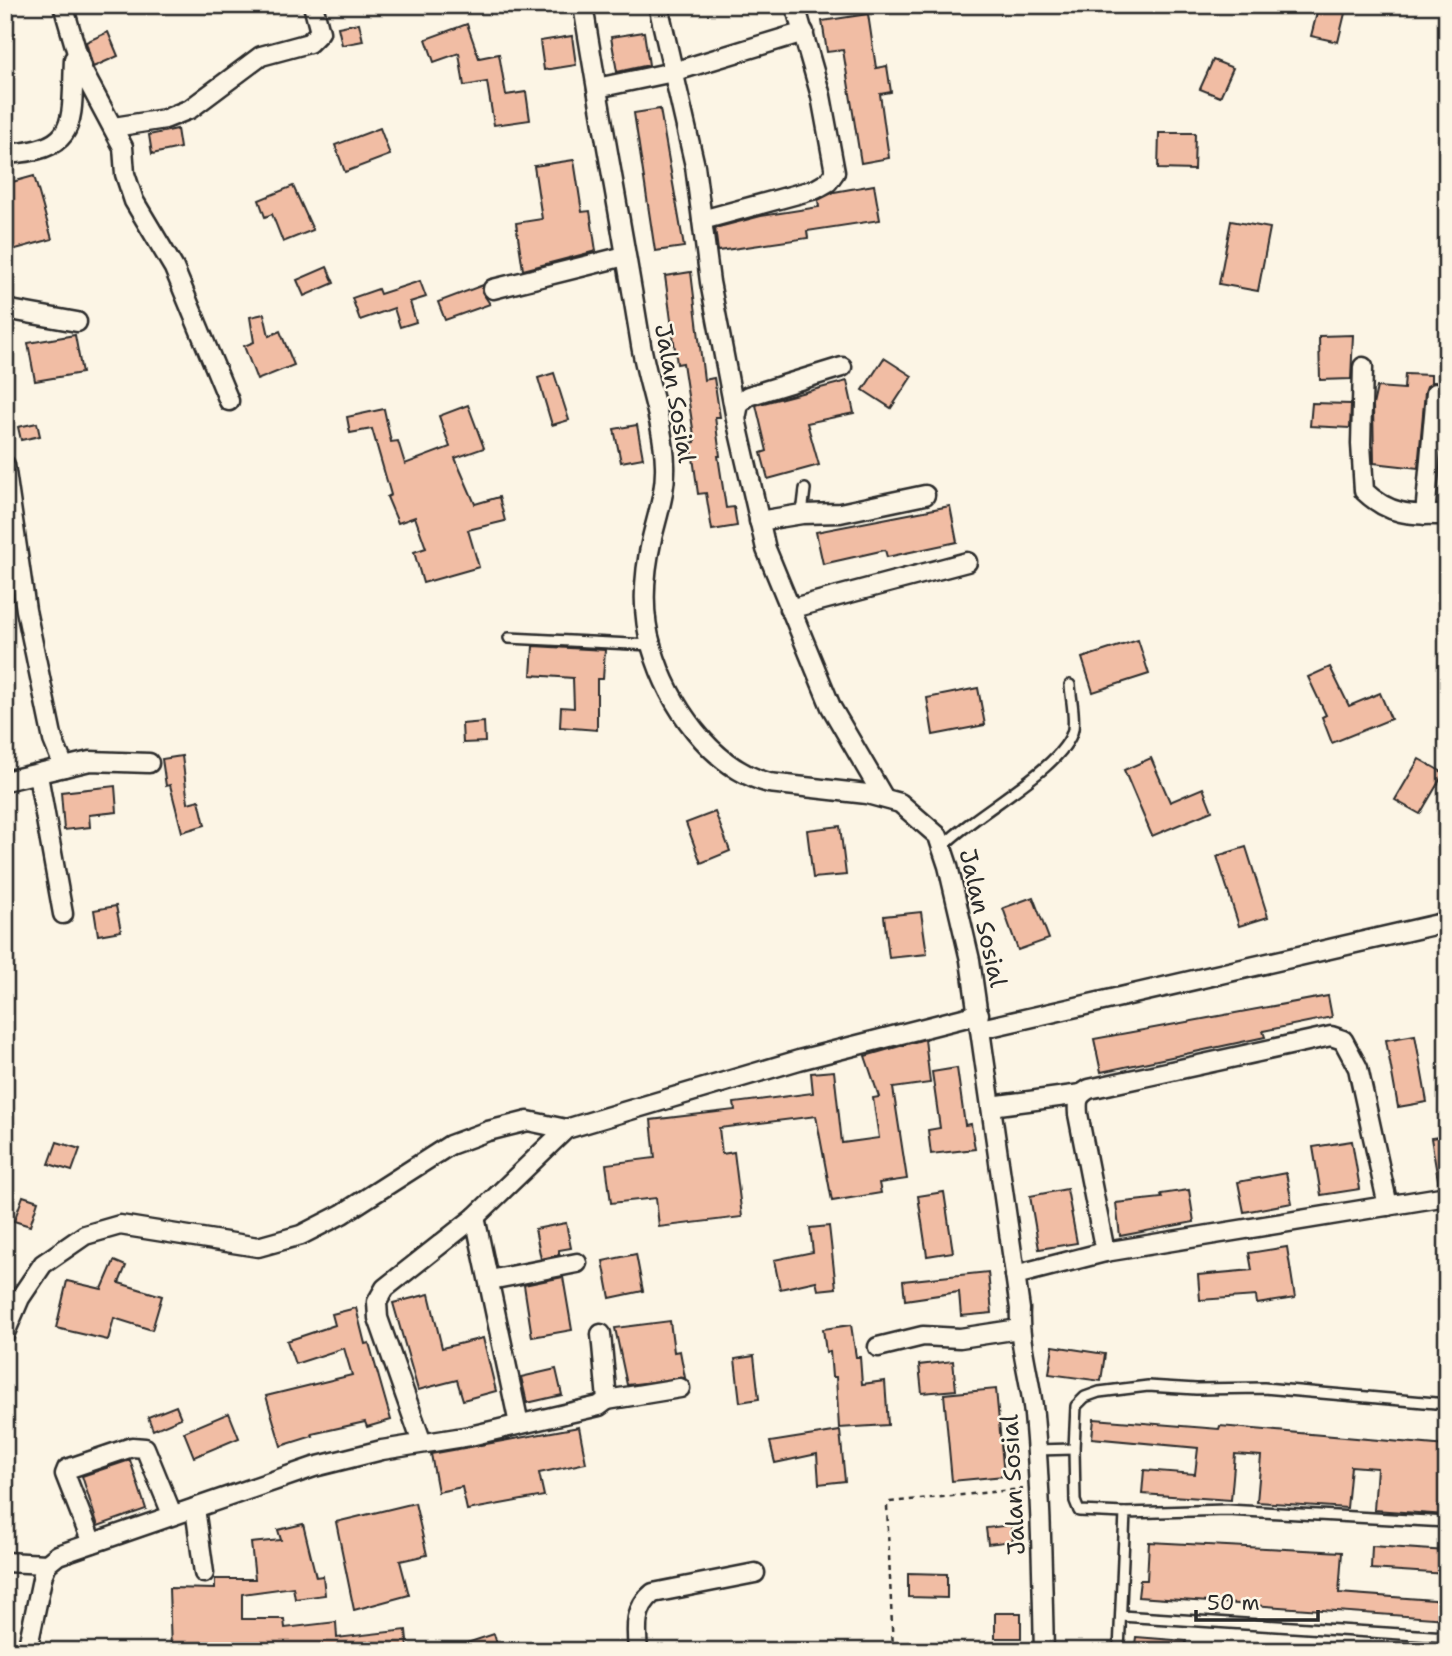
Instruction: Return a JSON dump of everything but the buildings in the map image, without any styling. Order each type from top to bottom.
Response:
[{"type":"street","points":[[63,5],[75,52],[86,80],[123,147],[125,174],[134,201],[174,268],[229,401]]},
{"type":"street","points":[[114,127],[165,119],[190,109],[261,56],[309,43],[320,32],[313,5]]},
{"type":"street","name":"Jalan Sosial","points":[[583,5],[625,256],[665,465],[663,497],[645,574],[651,645],[657,665],[689,722],[717,755],[730,764],[755,779],[769,783],[901,803],[938,836],[942,847],[960,915],[980,1022],[1020,1309],[1019,1329],[1027,1356],[1036,1450],[1044,1651]]},
{"type":"street","points":[[658,5],[695,166],[736,419],[766,549],[831,707],[884,799]]},
{"type":"street","points":[[702,220],[816,189],[828,182],[835,172],[821,96],[795,5]]},
{"type":"street","points":[[597,88],[673,72],[804,32]]},
{"type":"street","points":[[5,154],[45,150],[57,144],[64,134],[70,120],[75,52]]},
{"type":"street","points":[[493,289],[625,256]]},
{"type":"street","points":[[5,309],[77,322]]},
{"type":"street","points":[[736,419],[739,404],[748,396],[842,367]]},
{"type":"street","points":[[1363,367],[1360,444],[1364,491],[1381,506],[1425,515],[1447,515]]},
{"type":"street","points":[[1425,515],[1436,393]]},
{"type":"street","points":[[5,465],[26,610],[53,740],[64,767]]},
{"type":"street","points":[[759,521],[802,514],[840,513],[925,495]]},
{"type":"street","points":[[789,609],[967,562]]},
{"type":"street","points":[[5,781],[110,759],[149,763]]},
{"type":"street","points":[[38,775],[62,914]]},
{"type":"street","points":[[422,1443],[378,1318],[377,1302],[385,1287],[475,1217],[566,1129],[800,1060],[1447,922]]},
{"type":"street","points":[[991,1106],[1081,1094],[1103,1086],[1339,1036],[1350,1048],[1358,1068],[1388,1206]]},
{"type":"street","points":[[1081,1094],[1077,1101],[1078,1114],[1105,1252]]},
{"type":"street","points":[[5,1333],[20,1298],[43,1264],[85,1235],[120,1225],[258,1247],[301,1235],[332,1219],[450,1146],[488,1131],[528,1121],[566,1129]]},
{"type":"street","points":[[1015,1275],[1105,1252],[1447,1196]]},
{"type":"street","points":[[475,1217],[519,1424]]},
{"type":"street","points":[[490,1280],[577,1263]]},
{"type":"street","points":[[878,1347],[915,1339],[960,1338],[1019,1329]]},
{"type":"street","points":[[601,1334],[607,1400]]},
{"type":"street","points":[[27,1651],[37,1592],[47,1564],[58,1555],[314,1467],[579,1412],[607,1400],[680,1388]]},
{"type":"street","points":[[92,1543],[65,1474],[67,1469],[132,1447],[145,1448],[172,1514]]},
{"type":"street","points":[[195,1508],[204,1573]]},
{"type":"street","points":[[5,1562],[47,1564]]},
{"type":"street","points":[[638,1651],[637,1616],[641,1602],[653,1593],[755,1573]]},
{"type":"lane","points":[[802,514],[805,489]]},
{"type":"lane","points":[[509,638],[651,645]]},
{"type":"lane","points":[[942,847],[958,829],[999,803],[1060,752],[1073,728],[1070,685]]},
{"type":"lane","points":[[1447,1404],[1264,1388],[1196,1390],[1148,1386],[1099,1392],[1085,1397],[1076,1406],[1074,1449],[1075,1501],[1079,1511],[1125,1513],[1227,1510],[1447,1522]]},
{"type":"lane","points":[[1036,1450],[1074,1449]]},
{"type":"lane","points":[[1119,1651],[1125,1513]]},
{"type":"lane","points":[[1121,1616],[1447,1637]]},
{"type":"path","points":[[893,1651],[887,1506],[897,1499],[1038,1487]]}]
